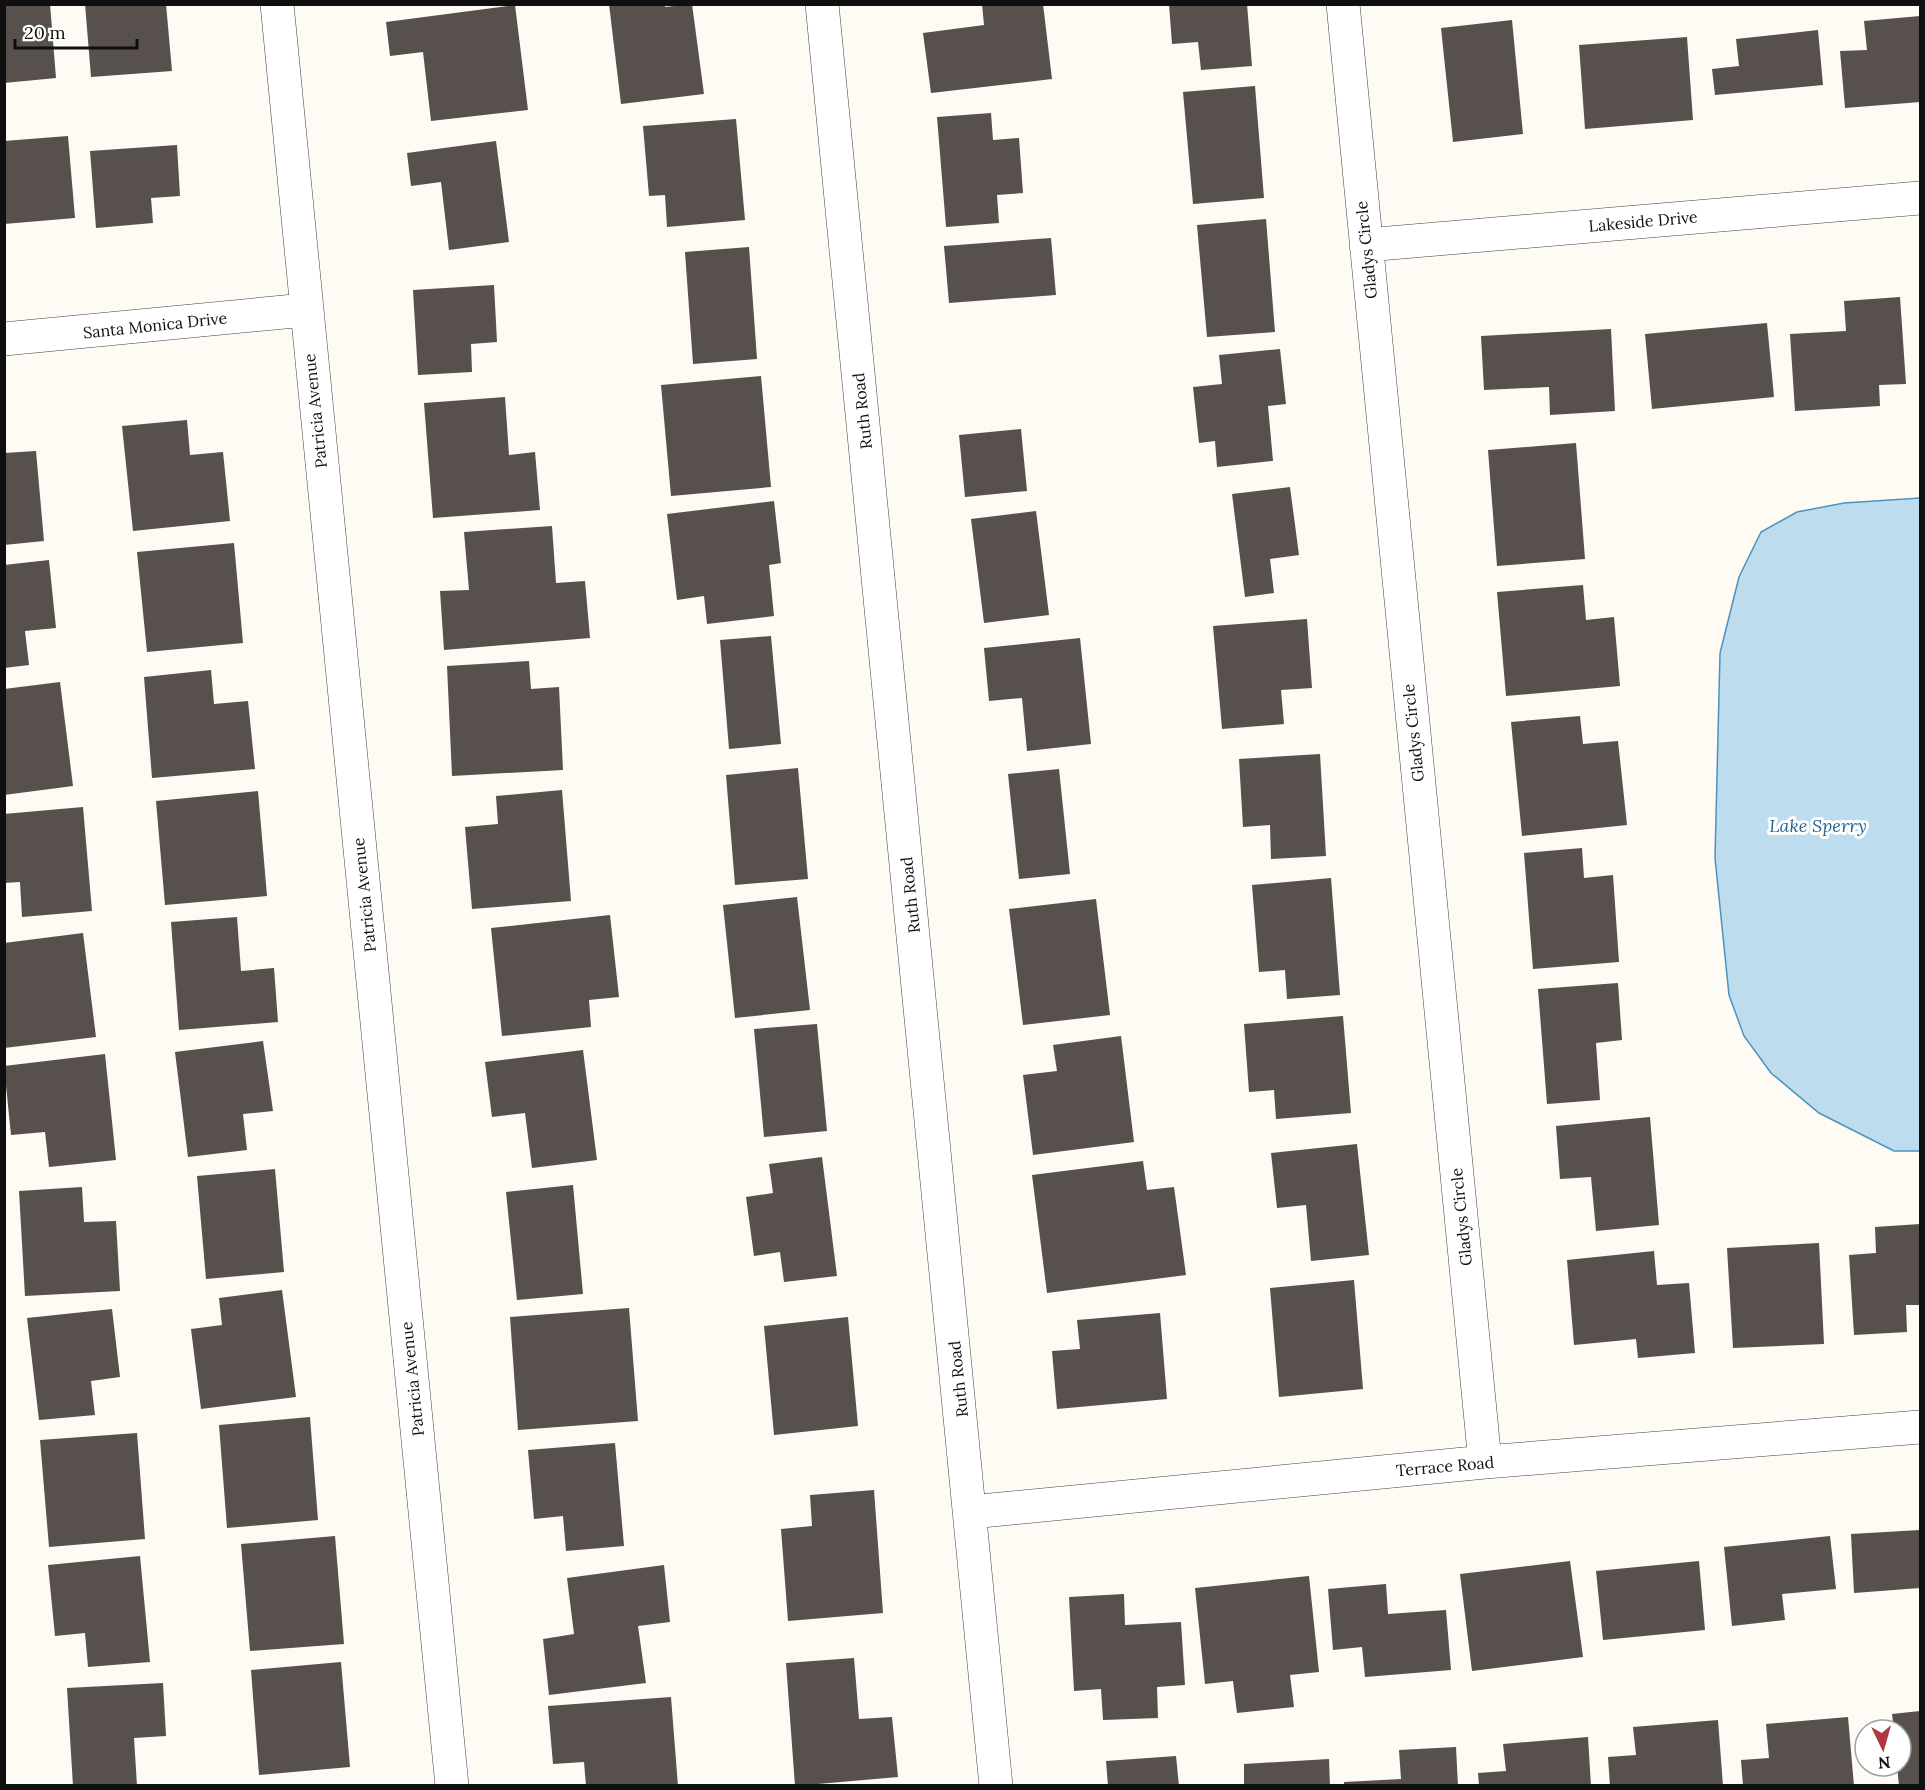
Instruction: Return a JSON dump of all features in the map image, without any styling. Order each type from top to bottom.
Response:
[{"type":"street","name":"Patricia Avenue","points":[[277,4],[305,310],[452,1785]]},
{"type":"street","name":"Ruth Road","points":[[822,4],[996,1785]]},
{"type":"street","name":"Gladys Circle","points":[[1343,4],[1485,1462]]},
{"type":"street","name":"Lakeside Drive","points":[[1366,245],[1920,198]]},
{"type":"street","name":"Santa Monica Drive","points":[[4,339],[305,310]]},
{"type":"street","name":"Terrace Road","points":[[971,1512],[1485,1462],[1920,1427]]},
{"type":"water","name":"Lake Sperry","points":[[1920,498],[1920,1151],[1894,1151],[1819,1113],[1771,1073],[1744,1036],[1729,995],[1715,858],[1720,653],[1739,577],[1761,532],[1797,512],[1844,503]]},
{"type":"building","points":[[4,4],[50,4],[56,78],[4,83]]},
{"type":"building","points":[[85,4],[166,4],[172,71],[91,77]]},
{"type":"building","points":[[609,4],[665,4],[665,7],[692,4],[704,94],[621,104]]},
{"type":"building","points":[[982,4],[1043,4],[1052,79],[931,93],[923,33],[984,25]]},
{"type":"building","points":[[1169,4],[1247,4],[1252,66],[1201,70],[1198,42],[1172,44]]},
{"type":"building","points":[[515,5],[528,110],[431,121],[423,52],[390,56],[386,22]]},
{"type":"building","points":[[1920,16],[1920,102],[1845,108],[1840,51],[1867,50],[1864,21]]},
{"type":"building","points":[[1512,20],[1523,134],[1453,142],[1441,28]]},
{"type":"building","points":[[1818,30],[1823,85],[1715,95],[1712,69],[1739,66],[1736,39]]},
{"type":"building","points":[[1687,37],[1693,120],[1585,129],[1579,45]]},
{"type":"building","points":[[1255,86],[1264,198],[1193,204],[1183,92]]},
{"type":"building","points":[[991,113],[993,140],[1019,138],[1023,193],[997,195],[999,223],[946,227],[937,117]]},
{"type":"building","points":[[736,119],[745,220],[667,227],[665,195],[649,196],[643,126]]},
{"type":"building","points":[[68,136],[75,218],[4,224],[4,141]]},
{"type":"building","points":[[496,141],[509,242],[449,250],[441,182],[411,186],[407,153]]},
{"type":"building","points":[[177,145],[180,196],[151,198],[153,223],[96,228],[90,151]]},
{"type":"building","points":[[1266,219],[1275,332],[1207,337],[1197,225]]},
{"type":"building","points":[[1051,238],[1056,295],[949,303],[944,246]]},
{"type":"building","points":[[749,247],[757,359],[693,364],[685,252]]},
{"type":"building","points":[[494,285],[497,342],[471,344],[472,372],[418,375],[413,290]]},
{"type":"building","points":[[1900,297],[1906,384],[1879,385],[1880,406],[1795,411],[1790,334],[1846,331],[1844,301]]},
{"type":"building","points":[[1767,323],[1774,397],[1652,409],[1645,334]]},
{"type":"building","points":[[1611,329],[1615,411],[1550,415],[1549,387],[1484,390],[1481,336]]},
{"type":"building","points":[[1280,349],[1286,404],[1268,406],[1273,461],[1217,467],[1215,441],[1199,443],[1193,387],[1222,384],[1219,355]]},
{"type":"building","points":[[761,376],[771,487],[671,496],[661,385]]},
{"type":"building","points":[[505,397],[509,455],[535,452],[540,510],[433,518],[424,403]]},
{"type":"building","points":[[187,420],[190,455],[223,452],[230,521],[133,531],[122,426]]},
{"type":"building","points":[[1021,429],[1027,491],[965,497],[959,435]]},
{"type":"building","points":[[1576,443],[1585,559],[1497,566],[1488,450]]},
{"type":"building","points":[[36,451],[44,541],[4,545],[4,453]]},
{"type":"building","points":[[1290,487],[1299,555],[1270,559],[1274,593],[1245,597],[1232,494]]},
{"type":"building","points":[[774,501],[781,563],[769,565],[774,616],[707,624],[704,596],[677,600],[667,514]]},
{"type":"building","points":[[1036,511],[1049,615],[984,623],[971,519]]},
{"type":"building","points":[[552,526],[556,583],[585,581],[590,638],[444,650],[440,591],[469,590],[464,532]]},
{"type":"building","points":[[234,543],[243,643],[147,652],[137,552]]},
{"type":"building","points":[[49,560],[56,628],[25,631],[29,665],[4,668],[4,565]]},
{"type":"building","points":[[1583,585],[1586,620],[1614,617],[1620,686],[1506,696],[1497,592]]},
{"type":"building","points":[[1307,619],[1312,688],[1281,690],[1284,724],[1222,729],[1213,626]]},
{"type":"building","points":[[771,636],[781,744],[729,749],[720,640]]},
{"type":"building","points":[[1080,638],[1091,744],[1027,751],[1022,698],[989,701],[984,648]]},
{"type":"building","points":[[529,661],[531,689],[559,687],[563,770],[452,776],[447,666]]},
{"type":"building","points":[[211,670],[214,704],[248,701],[255,769],[152,778],[144,677]]},
{"type":"building","points":[[60,682],[73,786],[4,795],[4,689]]},
{"type":"building","points":[[1580,716],[1583,744],[1618,741],[1627,825],[1522,836],[1511,722]]},
{"type":"building","points":[[1320,754],[1326,856],[1271,859],[1270,825],[1243,827],[1239,759]]},
{"type":"building","points":[[798,768],[808,879],[735,885],[726,775]]},
{"type":"building","points":[[1059,769],[1070,874],[1019,879],[1008,774]]},
{"type":"building","points":[[562,790],[571,901],[472,909],[465,827],[498,824],[496,796]]},
{"type":"building","points":[[258,791],[267,896],[165,905],[156,801]]},
{"type":"building","points":[[83,807],[92,911],[22,917],[20,882],[4,883],[4,814]]},
{"type":"building","points":[[1582,848],[1584,878],[1613,875],[1619,962],[1533,969],[1524,853]]},
{"type":"building","points":[[1331,878],[1340,995],[1287,999],[1285,970],[1259,972],[1252,885]]},
{"type":"building","points":[[797,897],[810,1010],[735,1018],[723,905]]},
{"type":"building","points":[[1096,899],[1110,1015],[1023,1025],[1009,909]]},
{"type":"building","points":[[610,915],[619,997],[589,1000],[591,1027],[502,1036],[491,928]]},
{"type":"building","points":[[237,917],[241,971],[274,968],[278,1022],[179,1030],[171,922]]},
{"type":"building","points":[[83,933],[96,1037],[4,1048],[4,943]]},
{"type":"building","points":[[1618,983],[1622,1040],[1596,1043],[1600,1100],[1547,1104],[1538,989]]},
{"type":"building","points":[[1343,1016],[1351,1113],[1276,1119],[1274,1090],[1249,1092],[1244,1024]]},
{"type":"building","points":[[817,1024],[827,1131],[764,1137],[754,1029]]},
{"type":"building","points":[[1121,1036],[1134,1142],[1033,1155],[1023,1075],[1057,1071],[1053,1045]]},
{"type":"building","points":[[263,1041],[273,1111],[243,1114],[247,1150],[188,1157],[175,1052]]},
{"type":"building","points":[[583,1050],[597,1160],[532,1168],[525,1113],[492,1117],[485,1062]]},
{"type":"building","points":[[105,1054],[116,1160],[49,1167],[45,1132],[11,1135],[4,1066]]},
{"type":"building","points":[[1650,1117],[1659,1225],[1596,1231],[1591,1177],[1560,1179],[1556,1126]]},
{"type":"building","points":[[1357,1144],[1369,1255],[1311,1261],[1306,1205],[1277,1208],[1271,1153]]},
{"type":"building","points":[[822,1157],[837,1276],[784,1282],[780,1252],[754,1256],[746,1197],[773,1193],[769,1164]]},
{"type":"building","points":[[1143,1161],[1147,1190],[1174,1187],[1186,1275],[1047,1293],[1032,1175]]},
{"type":"building","points":[[275,1169],[284,1272],[206,1279],[197,1176]]},
{"type":"building","points":[[573,1185],[583,1294],[517,1300],[506,1192]]},
{"type":"building","points":[[82,1187],[84,1222],[116,1221],[120,1291],[25,1296],[19,1191]]},
{"type":"building","points":[[1920,1224],[1920,1305],[1906,1305],[1907,1332],[1854,1335],[1849,1255],[1876,1253],[1875,1227]]},
{"type":"building","points":[[1819,1243],[1824,1344],[1733,1348],[1727,1248]]},
{"type":"building","points":[[1654,1251],[1657,1285],[1689,1283],[1695,1353],[1638,1358],[1636,1339],[1574,1345],[1567,1260]]},
{"type":"building","points":[[1354,1280],[1363,1389],[1279,1397],[1270,1288]]},
{"type":"building","points":[[282,1290],[296,1397],[201,1409],[191,1329],[222,1325],[219,1298]]},
{"type":"building","points":[[629,1308],[638,1421],[518,1430],[510,1317]]},
{"type":"building","points":[[112,1309],[120,1377],[91,1381],[95,1415],[39,1420],[27,1318]]},
{"type":"building","points":[[1160,1313],[1167,1399],[1057,1409],[1052,1351],[1080,1349],[1077,1320]]},
{"type":"building","points":[[848,1317],[858,1426],[774,1435],[764,1326]]},
{"type":"building","points":[[310,1417],[318,1520],[227,1528],[219,1425]]},
{"type":"building","points":[[137,1433],[145,1539],[49,1547],[40,1440]]},
{"type":"building","points":[[615,1443],[624,1546],[566,1551],[563,1516],[534,1519],[528,1450]]},
{"type":"building","points":[[874,1490],[883,1613],[788,1621],[781,1529],[812,1526],[810,1495]]},
{"type":"building","points":[[1920,1530],[1920,1588],[1854,1593],[1851,1534]]},
{"type":"building","points":[[335,1536],[344,1644],[250,1651],[241,1544]]},
{"type":"building","points":[[1830,1536],[1836,1589],[1782,1594],[1785,1620],[1732,1626],[1724,1547]]},
{"type":"building","points":[[140,1556],[150,1662],[88,1667],[85,1633],[55,1636],[48,1565]]},
{"type":"building","points":[[1570,1561],[1583,1657],[1472,1671],[1460,1574]]},
{"type":"building","points":[[1699,1561],[1705,1630],[1603,1640],[1596,1571]]},
{"type":"building","points":[[664,1565],[670,1622],[638,1626],[646,1683],[549,1695],[543,1639],[574,1634],[567,1578]]},
{"type":"building","points":[[1309,1576],[1319,1672],[1290,1675],[1294,1707],[1237,1713],[1233,1681],[1205,1684],[1195,1588]]},
{"type":"building","points":[[1386,1584],[1388,1614],[1446,1610],[1451,1670],[1365,1677],[1362,1647],[1333,1650],[1328,1589]]},
{"type":"building","points":[[1124,1594],[1125,1625],[1181,1622],[1185,1685],[1157,1687],[1158,1718],[1103,1720],[1101,1689],[1074,1691],[1069,1597]]},
{"type":"building","points":[[854,1658],[859,1719],[892,1717],[898,1777],[795,1786],[786,1663]]},
{"type":"building","points":[[341,1662],[350,1767],[259,1775],[251,1670]]},
{"type":"building","points":[[163,1683],[166,1736],[134,1738],[137,1786],[73,1786],[67,1688]]},
{"type":"building","points":[[671,1697],[678,1786],[586,1786],[584,1762],[553,1764],[548,1706]]},
{"type":"building","points":[[1920,1711],[1920,1786],[1899,1786],[1898,1778],[1913,1778],[1913,1718],[1892,1718],[1892,1714]]},
{"type":"building","points":[[1848,1717],[1854,1786],[1743,1786],[1741,1760],[1769,1758],[1766,1724]]},
{"type":"building","points":[[1718,1720],[1723,1786],[1610,1786],[1608,1757],[1636,1755],[1633,1727]]},
{"type":"building","points":[[1588,1737],[1591,1786],[1479,1786],[1478,1773],[1506,1771],[1503,1744]]},
{"type":"building","points":[[1456,1747],[1458,1786],[1344,1786],[1344,1782],[1401,1779],[1399,1750]]},
{"type":"building","points":[[1176,1756],[1179,1786],[1108,1786],[1106,1761]]},
{"type":"building","points":[[1329,1759],[1330,1786],[1244,1786],[1244,1764]]}]
